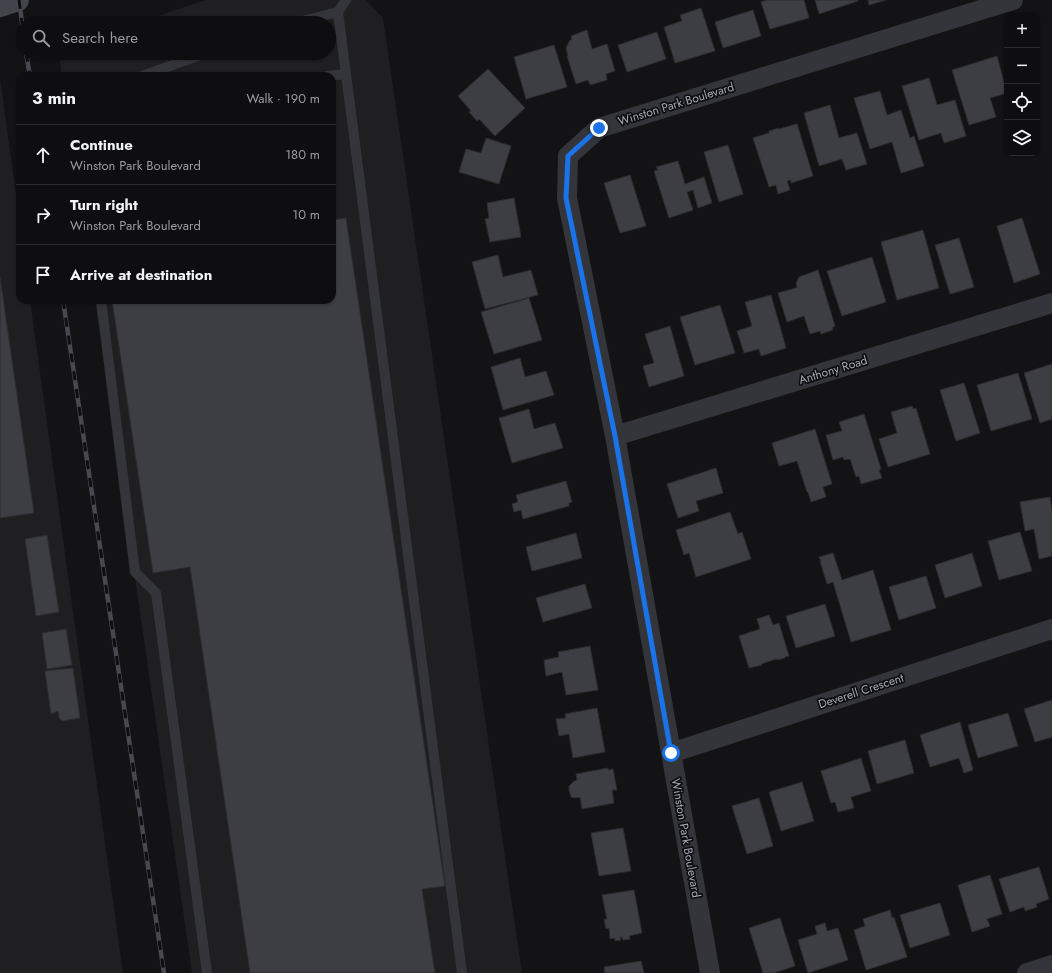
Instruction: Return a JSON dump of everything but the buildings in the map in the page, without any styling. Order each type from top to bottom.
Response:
[{"type":"main road","points":[[0,6],[18,0]]},
{"type":"street","name":"Winston Park Boulevard","points":[[710,973],[615,436],[566,198],[568,156],[599,128],[1013,0]]},
{"type":"street","name":"Anthony Road","points":[[615,436],[1052,303]]},
{"type":"street","name":"Deverell Crescent","points":[[671,753],[1052,629]]},
{"type":"street","points":[[1028,973],[1052,965]]},
{"type":"lane","points":[[346,0],[338,12],[462,973]]},
{"type":"lane","points":[[322,16],[338,12]]},
{"type":"lane","points":[[153,72],[187,60]]},
{"type":"lane","points":[[336,75],[346,74]]},
{"type":"lane","points":[[102,304],[135,572],[156,593],[207,973]]},
{"type":"shaded area","points":[[205,0],[366,0],[383,18],[522,973],[192,973],[96,304],[336,304],[336,72],[61,72],[60,60],[336,60],[336,16],[158,16]]},
{"type":"shaded area","points":[[0,78],[16,195],[16,304],[31,304],[123,973],[0,973]]},
{"type":"railway","points":[[19,0],[21,16]]},
{"type":"railway","points":[[27,60],[29,72]]},
{"type":"railway","points":[[64,304],[164,973]]},
{"type":"route","points":[[599,128],[568,156],[566,198],[615,436],[671,753]]}]
